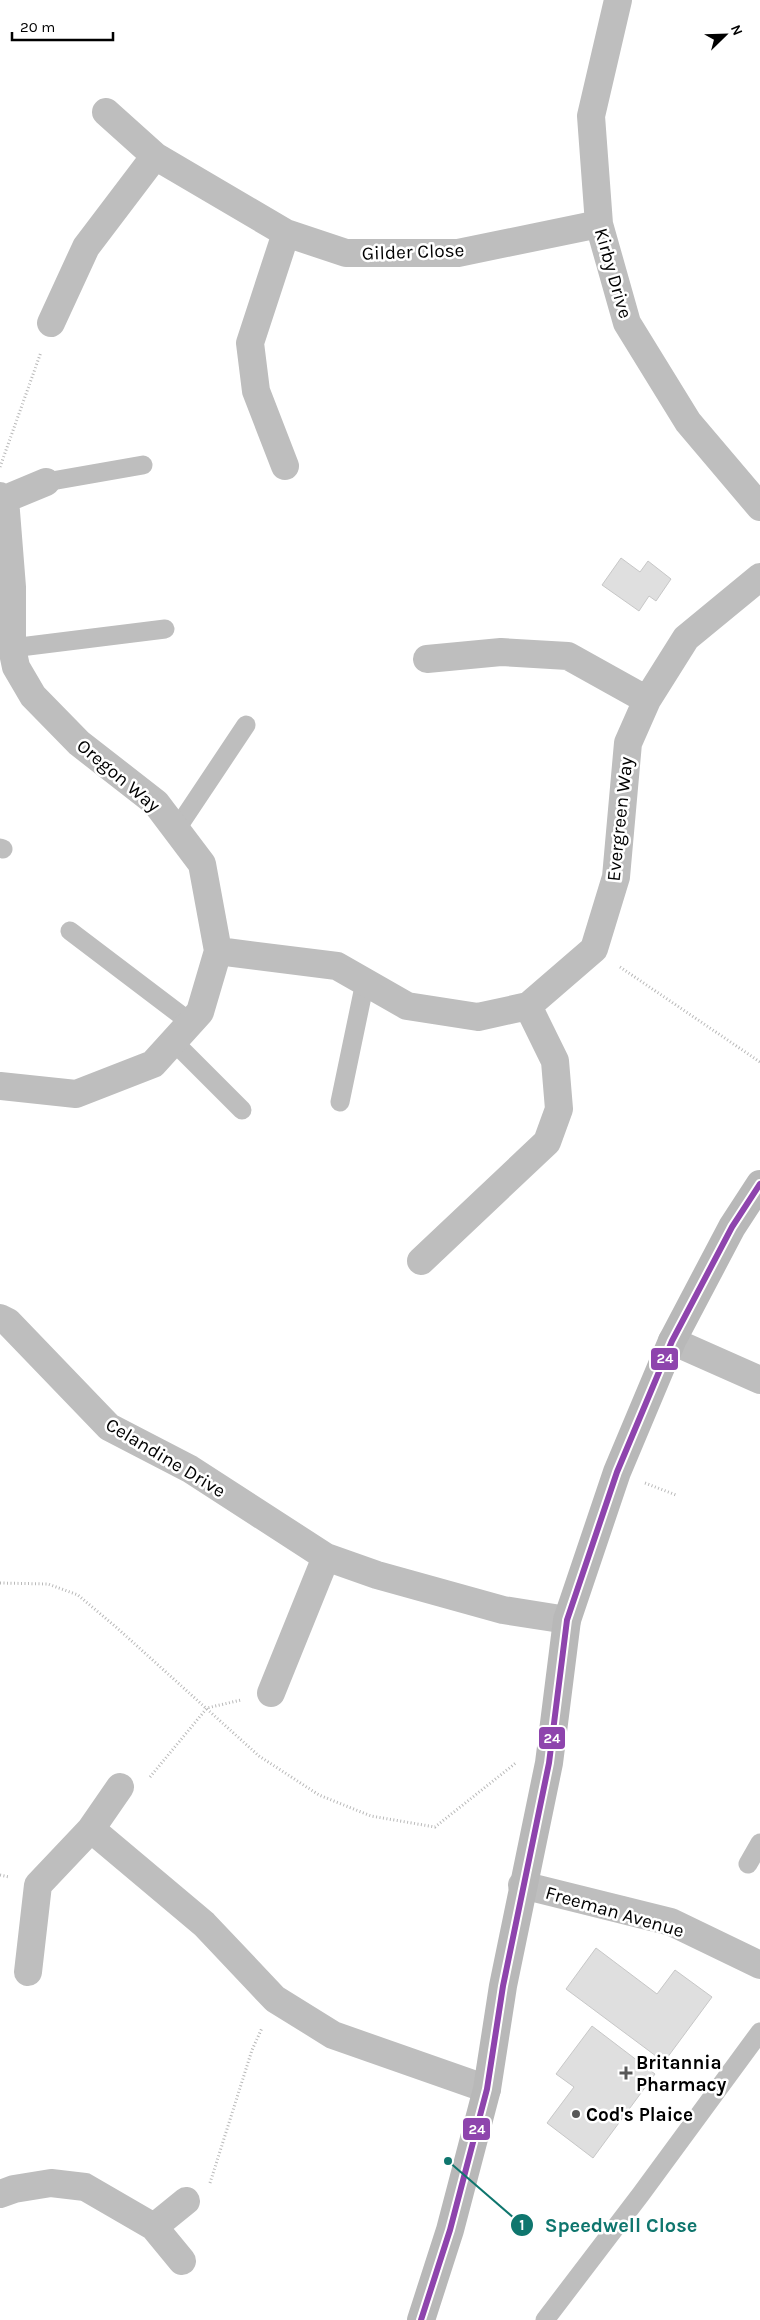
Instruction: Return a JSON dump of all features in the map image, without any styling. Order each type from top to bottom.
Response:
[{"type":"street","name":"Kirby Drive","points":[[618,0],[591,116],[599,224],[627,323],[688,422],[760,508]]},
{"type":"street","name":"Gilder Close","points":[[106,112],[155,156],[286,233],[346,253],[458,253],[599,224]]},
{"type":"street","points":[[51,324],[86,247],[155,156]]},
{"type":"street","points":[[285,466],[256,391],[250,343],[286,233]]},
{"type":"street","points":[[9,663],[2,498],[46,482]]},
{"type":"street","name":"Evergreen Way","points":[[594,949],[616,877],[628,743],[647,700],[686,638],[760,577]]},
{"type":"street","points":[[427,659],[501,652],[568,656],[647,700]]},
{"type":"street","name":"Oregon Way","points":[[9,663],[33,696],[80,743],[156,802],[202,864],[218,951]]},
{"type":"street","points":[[0,1086],[76,1094],[153,1064],[200,1012],[218,951],[337,966],[407,1006],[478,1017],[528,1006],[594,949]]},
{"type":"street","points":[[421,1261],[547,1142],[559,1108],[555,1061],[528,1006]]},
{"type":"street","points":[[421,2320],[450,2230],[487,2089],[522,1885],[549,1763],[567,1620],[617,1472],[672,1341],[732,1227],[760,1184]]},
{"type":"street","name":"Celandine Drive","points":[[0,1318],[8,1322],[109,1427],[190,1469],[326,1557],[378,1575],[502,1610],[567,1620]]},
{"type":"street","points":[[672,1341],[760,1380]]},
{"type":"street","points":[[271,1693],[326,1557]]},
{"type":"street","points":[[28,1972],[38,1885],[91,1829],[120,1787]]},
{"type":"street","points":[[91,1829],[204,1924],[275,1999],[333,2035],[487,2089]]},
{"type":"street","name":"Freeman Avenue","points":[[522,1885],[671,1922],[760,1965]]},
{"type":"street","points":[[0,2194],[14,2189],[51,2183],[85,2187],[154,2227],[182,2261]]},
{"type":"street","points":[[154,2227],[186,2201]]},
{"type":"lane","points":[[46,482],[143,465]]},
{"type":"lane","points":[[9,663],[165,629]]},
{"type":"lane","points":[[176,830],[246,725]]},
{"type":"lane","points":[[70,931],[182,1032],[242,1110]]},
{"type":"lane","points":[[340,1102],[365,982]]},
{"type":"lane","points":[[748,1864],[760,1843]]},
{"type":"lane","points":[[545,2320],[641,2194],[760,2032]]},
{"type":"path","points":[[0,468],[51,324]]},
{"type":"path","points":[[594,949],[760,1062]]},
{"type":"path","points":[[638,1480],[676,1495]]},
{"type":"path","points":[[120,1787],[137,1792],[207,1708]]},
{"type":"path","points":[[186,2201],[209,2186],[252,2050],[275,1999]]},
{"type":"building","points":[[621,558],[640,572],[648,561],[671,579],[656,601],[649,596],[639,611],[602,585]]},
{"type":"building","points":[[596,1948],[657,1994],[675,1970],[712,1997],[664,2062],[566,1989]]},
{"type":"building","points":[[592,2026],[655,2074],[593,2158],[547,2123],[574,2087],[556,2074]]},
{"type":"transit line","name":"24","points":[[421,2320],[450,2230],[487,2089],[503,1986],[549,1763],[567,1620],[617,1472],[672,1341],[732,1227],[760,1184]]},
{"type":"place","name":"Britannia Pharmacy","points":[[626,2073]]},
{"type":"place","name":"Cod's Plaice","points":[[576,2114]]},
{"type":"place","name":"Speedwell Close","points":[[448,2161]]}]
